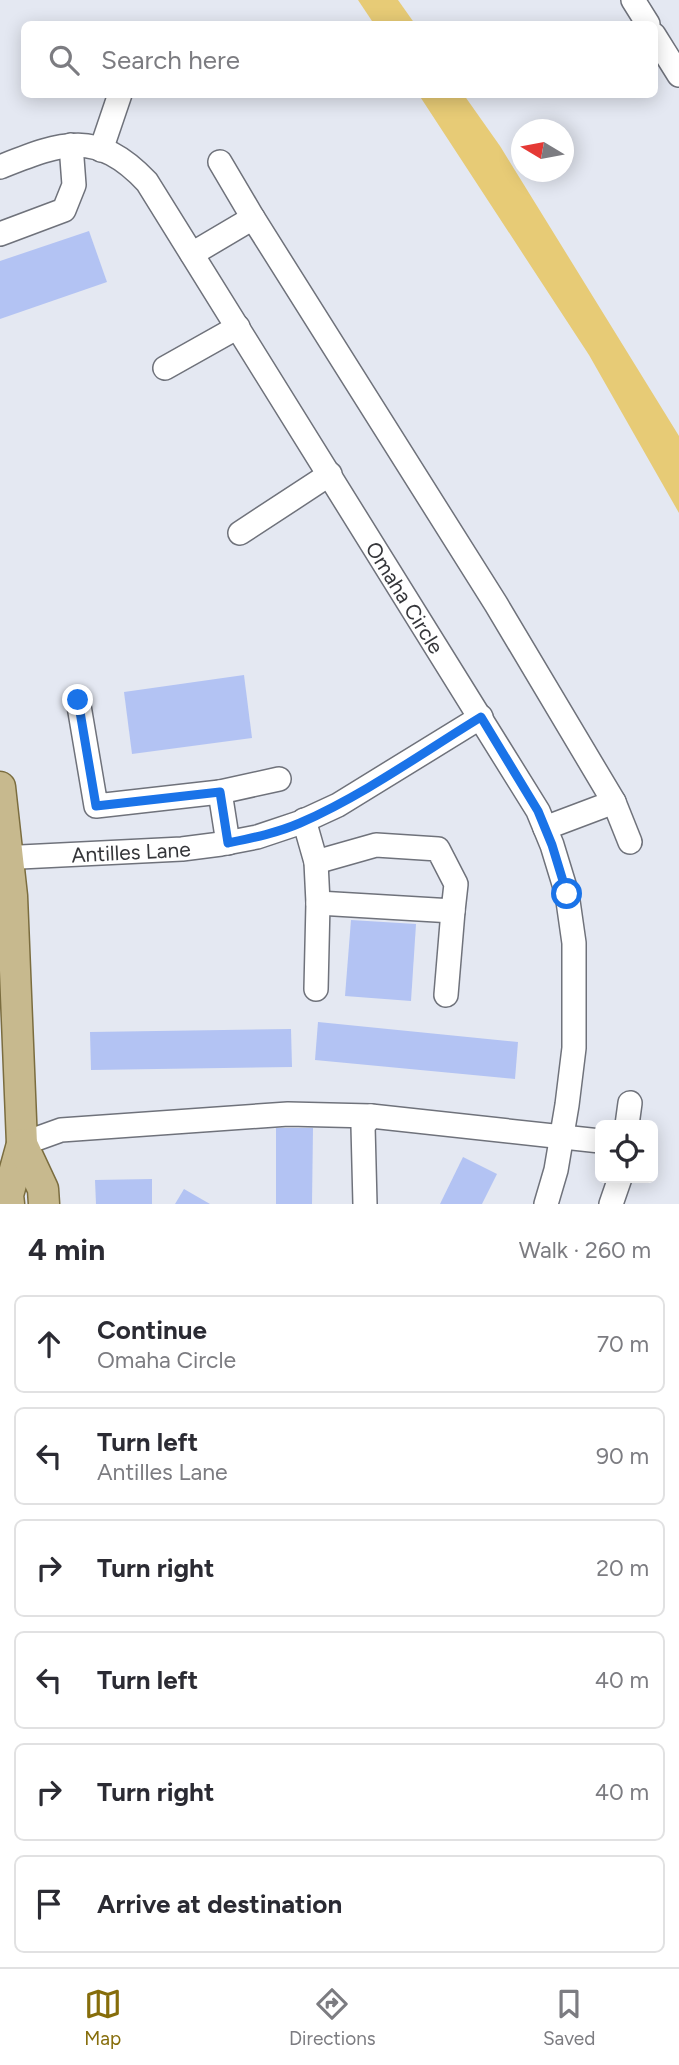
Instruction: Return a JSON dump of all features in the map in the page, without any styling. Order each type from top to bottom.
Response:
[{"type":"main road","points":[[0,787],[4,857],[16,970],[9,1204]]},
{"type":"main road","points":[[11,1146],[43,1189],[44,1204]]},
{"type":"street","points":[[658,41],[679,75]]},
{"type":"street","points":[[101,150],[119,98]]},
{"type":"street","points":[[0,234],[64,209],[74,185],[71,145]]},
{"type":"street","name":"Omaha Circle","points":[[0,167],[49,148],[71,145],[93,147],[114,154],[132,166],[147,182],[538,811],[567,894],[574,943],[574,1048],[556,1170],[546,1204]]},
{"type":"street","points":[[220,162],[496,604],[614,802],[630,842]]},
{"type":"street","points":[[192,254],[253,218]]},
{"type":"street","points":[[165,368],[238,327]]},
{"type":"street","points":[[240,533],[330,474]]},
{"type":"street","points":[[78,700],[96,806],[220,792],[279,779]]},
{"type":"street","name":"Antilles Lane","points":[[4,857],[182,849],[257,837],[338,804],[481,717]]},
{"type":"street","points":[[220,792],[228,843]]},
{"type":"street","points":[[545,828],[614,802]]},
{"type":"street","points":[[304,820],[316,862],[316,989]]},
{"type":"street","points":[[316,862],[376,845],[438,849],[456,884],[446,995]]},
{"type":"street","points":[[318,903],[453,911]]},
{"type":"street","points":[[11,1146],[61,1130],[288,1114],[371,1116],[595,1140]]},
{"type":"street","points":[[365,1204],[363,1126],[371,1116]]},
{"type":"street","points":[[611,1204],[618,1183]]},
{"type":"shaded area","points":[[358,0],[398,0],[413,21],[372,21]]},
{"type":"shaded area","points":[[421,98],[466,98],[500,146],[511,164],[511,182],[522,182],[679,436],[679,513],[589,355]]},
{"type":"building","points":[[89,231],[107,282],[0,319],[0,261]]},
{"type":"building","points":[[244,675],[252,738],[132,754],[124,692]]},
{"type":"building","points":[[351,920],[416,924],[411,1001],[345,996]]},
{"type":"building","points":[[318,1022],[518,1042],[515,1079],[315,1060]]},
{"type":"building","points":[[291,1029],[292,1067],[91,1070],[90,1032]]},
{"type":"building","points":[[276,1128],[313,1128],[312,1204],[276,1204]]},
{"type":"building","points":[[463,1157],[497,1174],[482,1204],[440,1204]]},
{"type":"building","points":[[152,1179],[152,1204],[96,1204],[95,1180]]},
{"type":"building","points":[[184,1189],[210,1204],[175,1204]]},
{"type":"route","points":[[78,700],[96,806],[220,792],[228,843],[299,823],[338,804],[481,717],[538,811],[567,894]]}]
